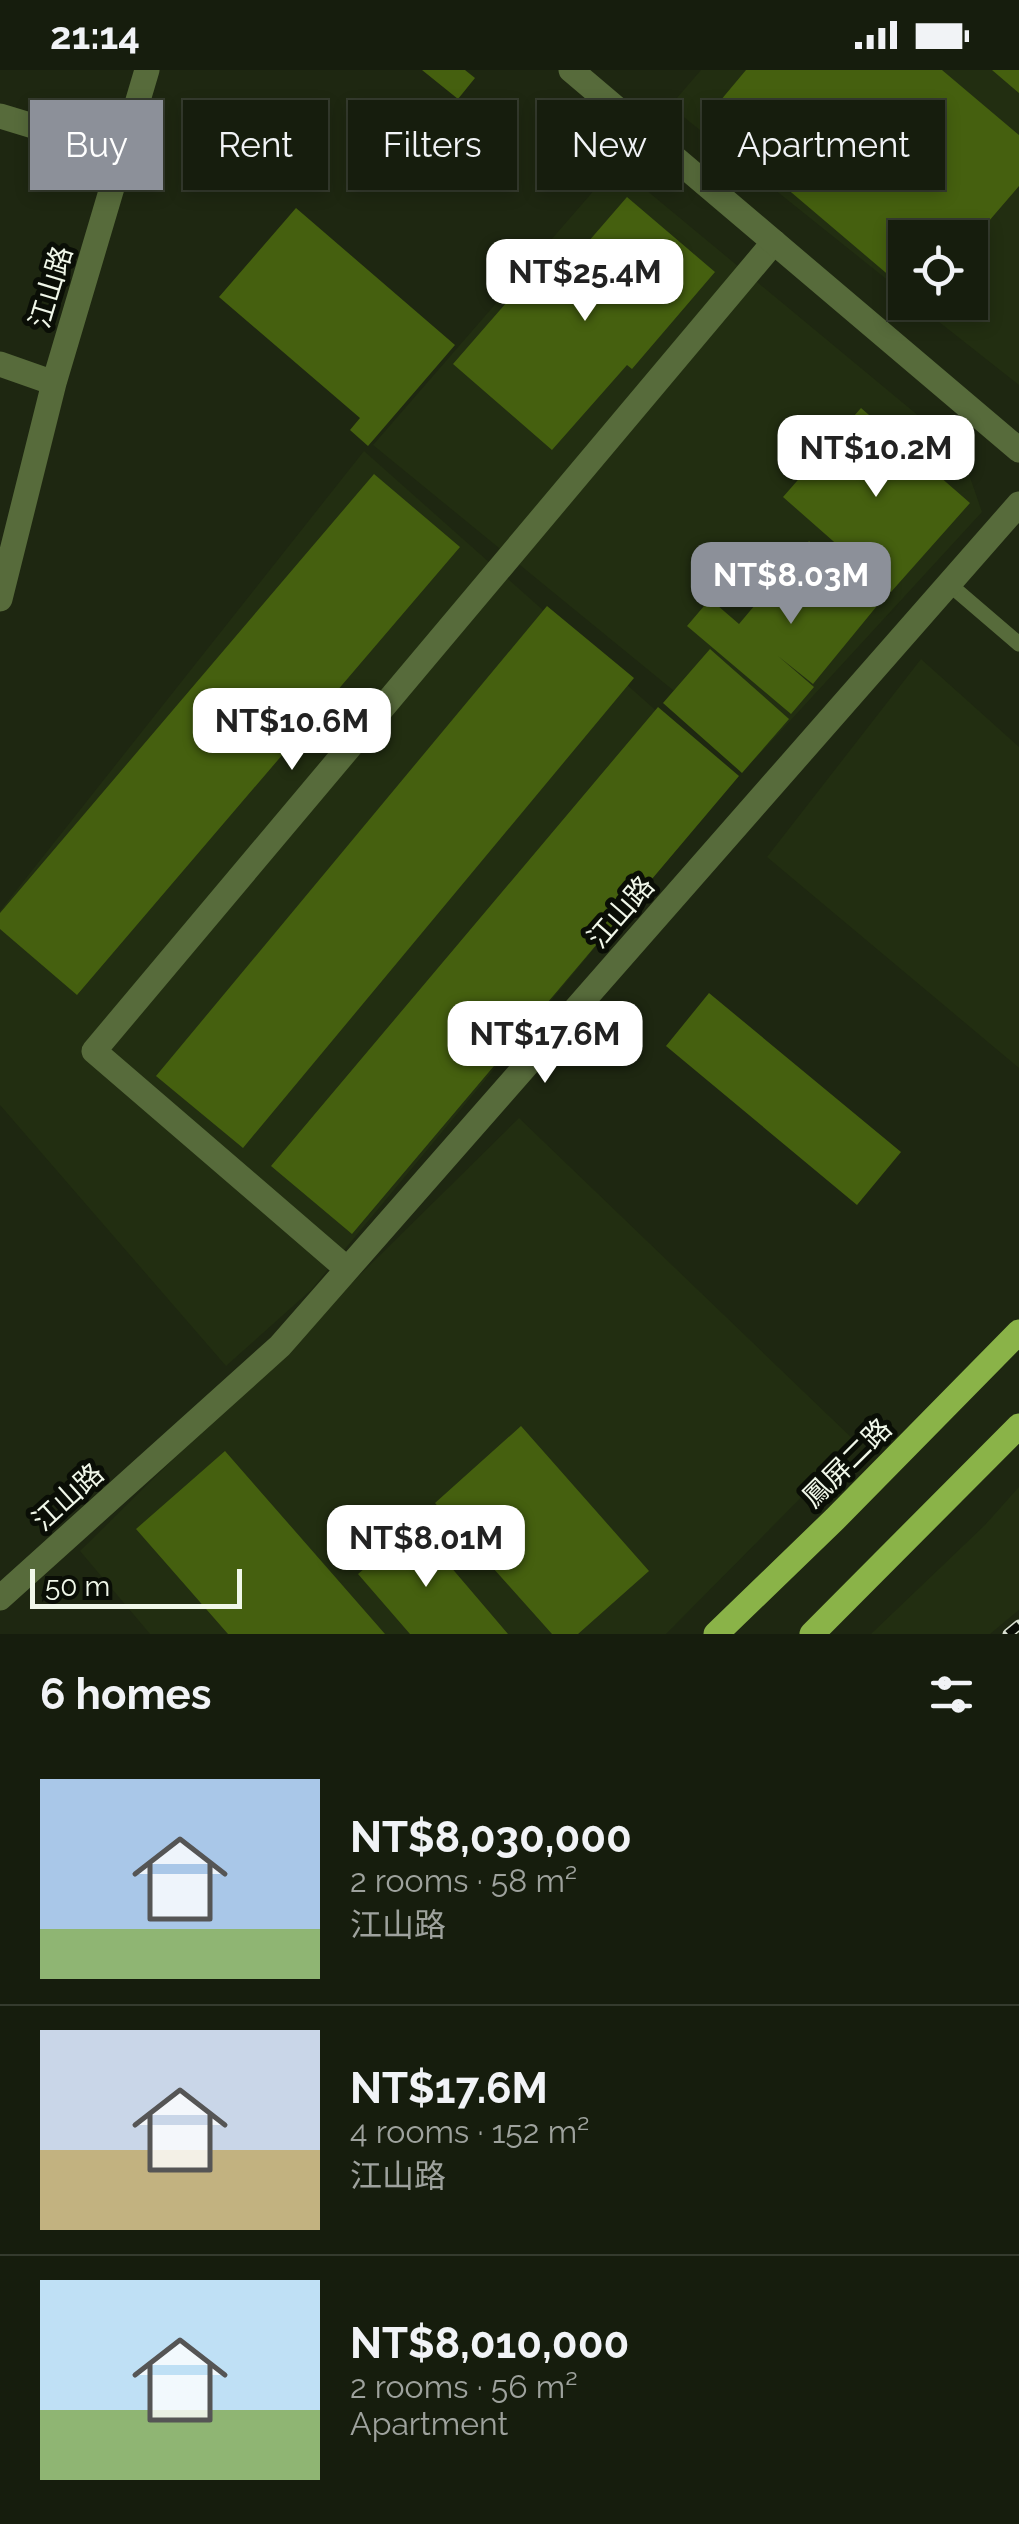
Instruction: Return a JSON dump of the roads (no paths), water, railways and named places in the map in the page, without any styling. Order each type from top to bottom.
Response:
[{"type":"main road","name":"鳳屏二路","points":[[716,1634],[1019,1332]]},
{"type":"main road","points":[[812,1634],[1019,1426]]},
{"type":"street","name":"江山路","points":[[138,100],[147,70]]},
{"type":"street","points":[[571,70],[1019,450]]},
{"type":"street","points":[[0,116],[30,125]]},
{"type":"street","name":"江山路","points":[[0,597],[54,383],[111,190]]},
{"type":"street","points":[[348,1269],[94,1050],[774,242]]},
{"type":"street","points":[[0,364],[54,383]]},
{"type":"street","name":"江山路","points":[[0,1598],[280,1346],[1019,504]]},
{"type":"lane","points":[[949,584],[1019,644]]},
{"type":"railway","points":[[1008,1634],[1019,1625]]}]
